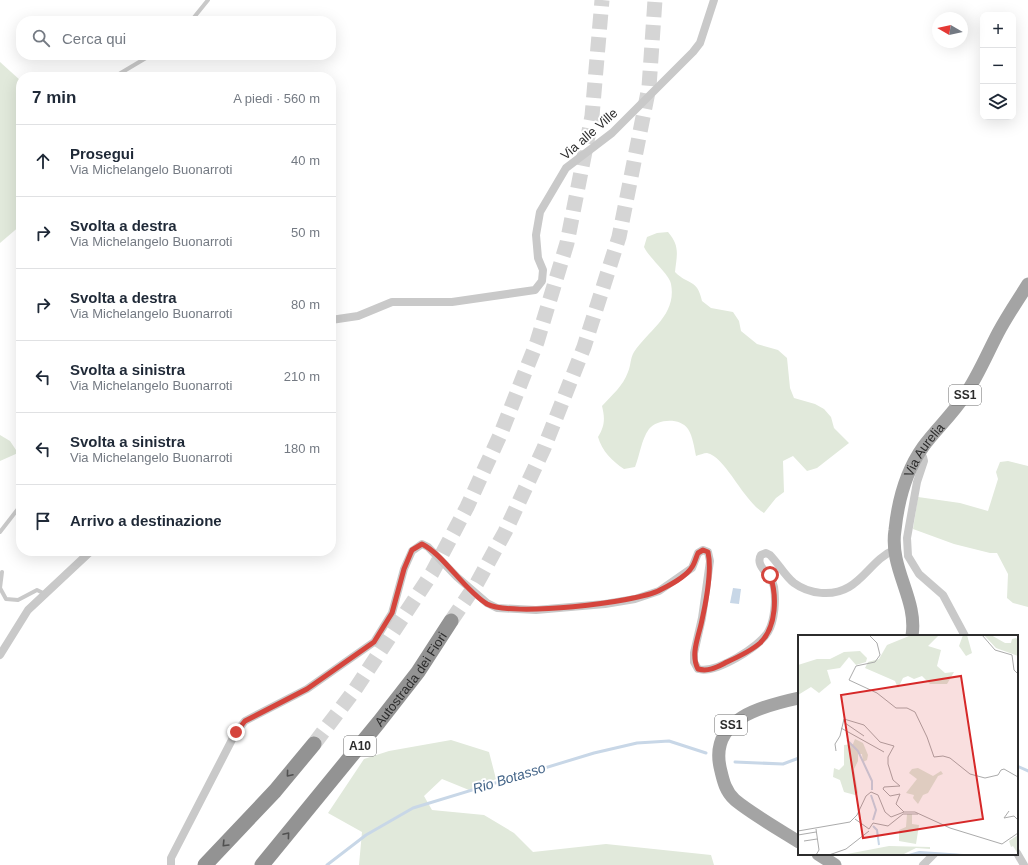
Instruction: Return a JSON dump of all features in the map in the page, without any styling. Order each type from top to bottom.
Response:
[{"type":"highway","name":"Autostrada dei Fiori","points":[[262,865],[418,672],[451,621]]},
{"type":"highway","points":[[205,865],[270,796],[314,744]]},
{"type":"main road","name":"Via Aurelia","points":[[912,635],[914,628],[912,609],[896,563],[894,550],[894,531],[900,502],[908,475],[920,453],[965,396],[978,375],[1002,326],[1028,284]]},
{"type":"main road","name":"SS1","points":[[794,699],[746,714],[733,723],[724,734],[718,759],[724,784],[735,800],[798,841]]},
{"type":"main road","points":[[820,855],[835,865]]},
{"type":"street","name":"Via alle Ville","points":[[336,319],[358,316],[392,302],[452,302],[534,290],[542,281],[543,270],[538,258],[536,235],[540,212],[566,168],[612,133],[693,52],[700,43],[714,0]]},
{"type":"street","points":[[920,453],[924,456],[924,461],[917,482],[907,538],[908,556],[919,574],[943,595],[964,635]]},
{"type":"street","points":[[171,865],[171,858],[236,732],[245,721],[307,689],[374,642],[392,613],[404,569],[412,550],[417,546],[422,544],[428,547],[457,577],[487,603],[497,608],[536,610],[605,604],[659,591],[692,568],[698,553],[703,550],[708,552],[710,561],[702,618],[694,653],[694,662],[698,669],[710,670],[734,659],[760,643],[768,631],[773,614],[774,586],[770,575],[760,564],[759,559],[761,555],[766,553],[770,555],[793,582],[810,591],[827,594],[849,587],[885,554],[894,550]]},
{"type":"street","points":[[0,655],[28,610],[86,556]]},
{"type":"street","points":[[923,865],[933,855]]},
{"type":"street","points":[[1018,855],[1024,865]]},
{"type":"lane","points":[[195,16],[208,0]]},
{"type":"lane","points":[[122,72],[143,60]]},
{"type":"lane","points":[[0,532],[16,511]]},
{"type":"lane","points":[[2,572],[0,588],[6,600],[18,600],[37,590],[46,594]]},
{"type":"shaded area","points":[[0,62],[16,76],[16,229],[0,243]]},
{"type":"shaded area","points":[[668,232],[672,237],[677,250],[675,272],[695,285],[702,301],[711,308],[733,312],[739,321],[741,331],[757,344],[778,350],[787,358],[790,388],[794,398],[815,404],[824,409],[831,417],[834,428],[849,443],[817,468],[807,471],[793,456],[783,461],[784,492],[776,498],[764,513],[756,507],[721,462],[714,456],[707,453],[696,456],[690,432],[680,423],[674,421],[663,421],[657,423],[649,429],[644,438],[635,467],[624,469],[615,463],[608,455],[602,447],[598,437],[604,422],[602,406],[623,382],[634,352],[660,321],[670,305],[672,295],[670,280],[644,247],[647,237],[657,233]]},
{"type":"shaded area","points":[[0,435],[10,441],[16,450],[16,454],[0,461]]},
{"type":"shaded area","points":[[1008,461],[1028,466],[1028,607],[1013,603],[1007,598],[1008,574],[997,553],[990,553],[954,544],[913,529],[918,497],[960,503],[988,511],[998,479],[996,472],[1000,462]]},
{"type":"shaded area","points":[[451,740],[489,752],[496,779],[469,790],[442,779],[424,796],[432,810],[484,815],[514,833],[533,852],[606,844],[711,855],[714,865],[359,865],[362,832],[328,813],[364,759],[389,751]]},
{"type":"water","points":[[733,588],[741,589],[739,604],[730,603]]},
{"type":"waterway","name":"Rio Botasso","points":[[327,865],[366,835],[413,808],[594,753],[637,743],[669,741],[706,753]]},
{"type":"waterway","name":"Rio Botasso","points":[[735,762],[783,764],[798,758]]},
{"type":"waterway","name":"Rio Botasso","points":[[1018,766],[1028,771]]},
{"type":"tunnel","points":[[314,744],[354,691],[432,573],[467,507],[501,433],[537,342],[567,243],[592,116],[602,0]]},
{"type":"tunnel","points":[[451,621],[477,583],[505,532],[544,448],[584,347],[619,237],[649,87],[655,0]]},
{"type":"route","points":[[236,732],[245,721],[307,689],[374,642],[392,613],[404,569],[412,550],[422,544],[428,547],[457,577],[487,603],[497,608],[536,610],[575,605],[605,604],[659,591],[676,581],[692,568],[698,553],[703,550],[708,552],[710,561],[707,586],[694,653],[694,662],[698,669],[701,670],[710,670],[734,659],[760,643],[768,631],[773,614],[774,586],[770,575]]}]
